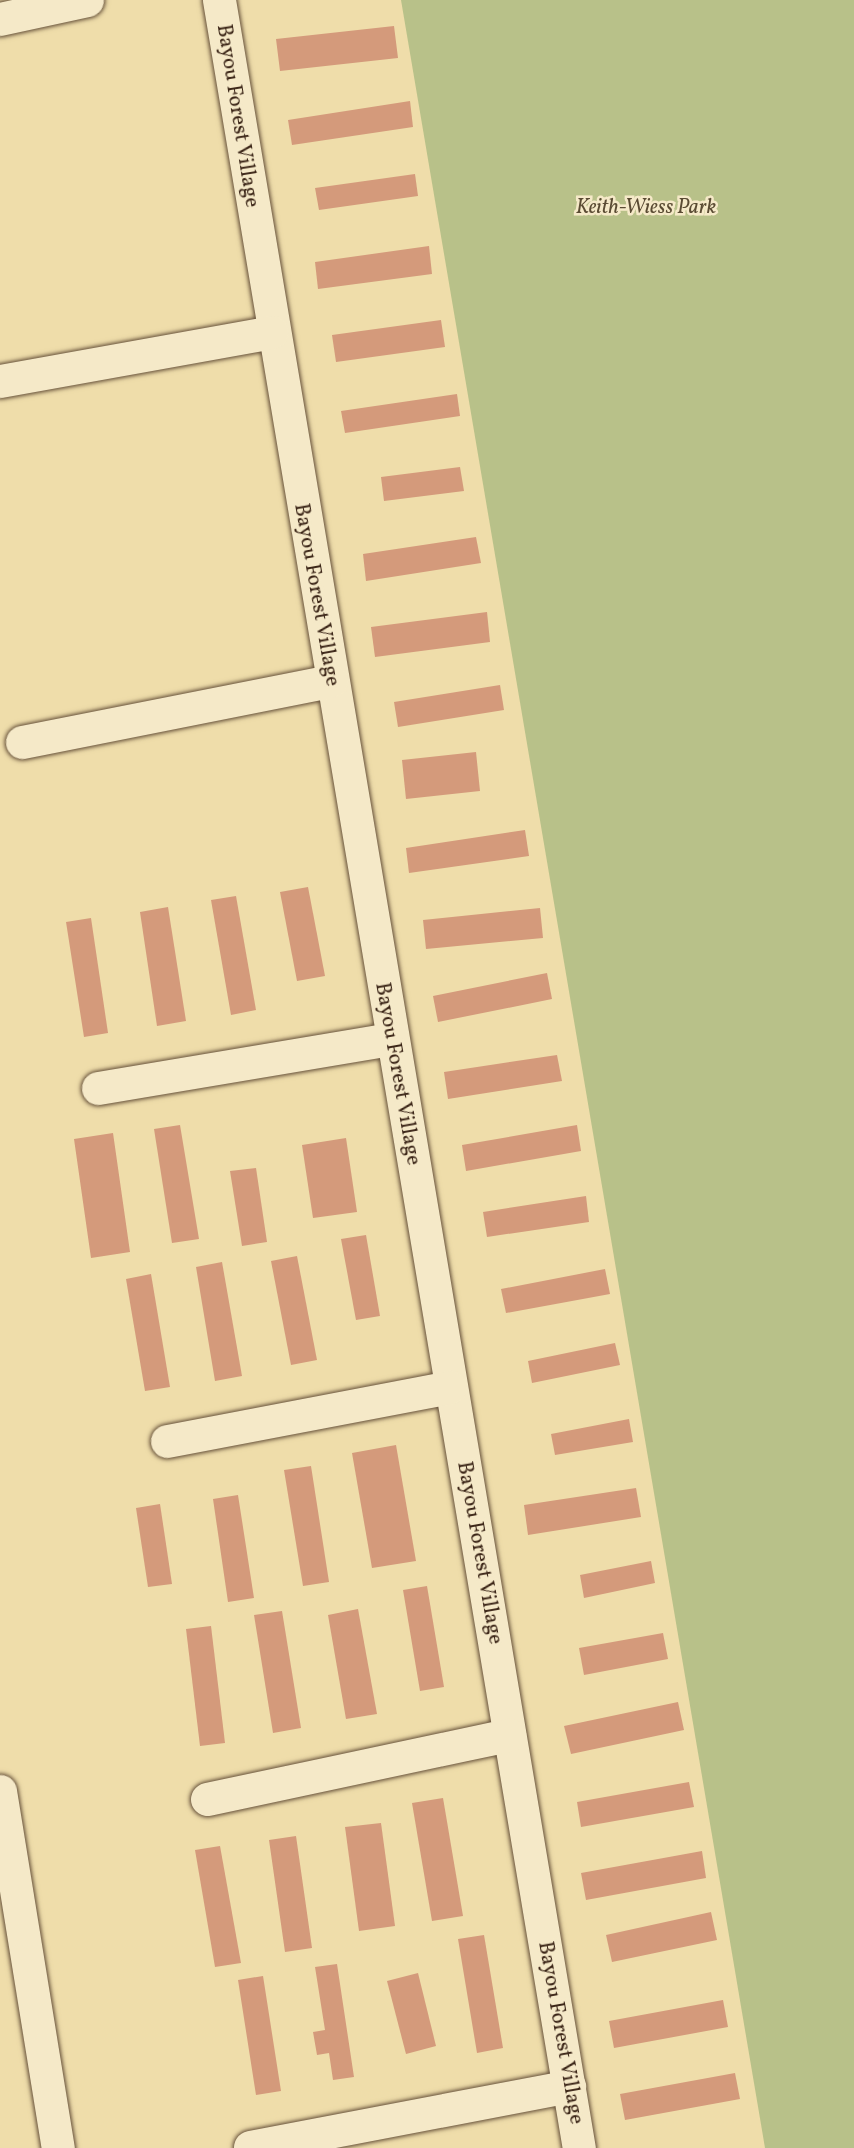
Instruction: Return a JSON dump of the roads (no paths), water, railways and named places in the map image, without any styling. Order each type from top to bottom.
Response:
[{"type":"street","points":[[0,19],[87,0]]},
{"type":"street","name":"Bayou Forest Village","points":[[219,0],[272,332],[579,2148]]},
{"type":"street","points":[[0,381],[272,332]]},
{"type":"street","points":[[22,742],[331,681]]},
{"type":"street","points":[[98,1088],[392,1039]]},
{"type":"street","points":[[167,1441],[450,1387]]},
{"type":"street","points":[[207,1799],[509,1735]]},
{"type":"street","points":[[0,1791],[58,2148]]},
{"type":"street","points":[[250,2147],[569,2085]]},
{"type":"park label","name":"Keith-Wiess Park","points":[[646,208]]}]
